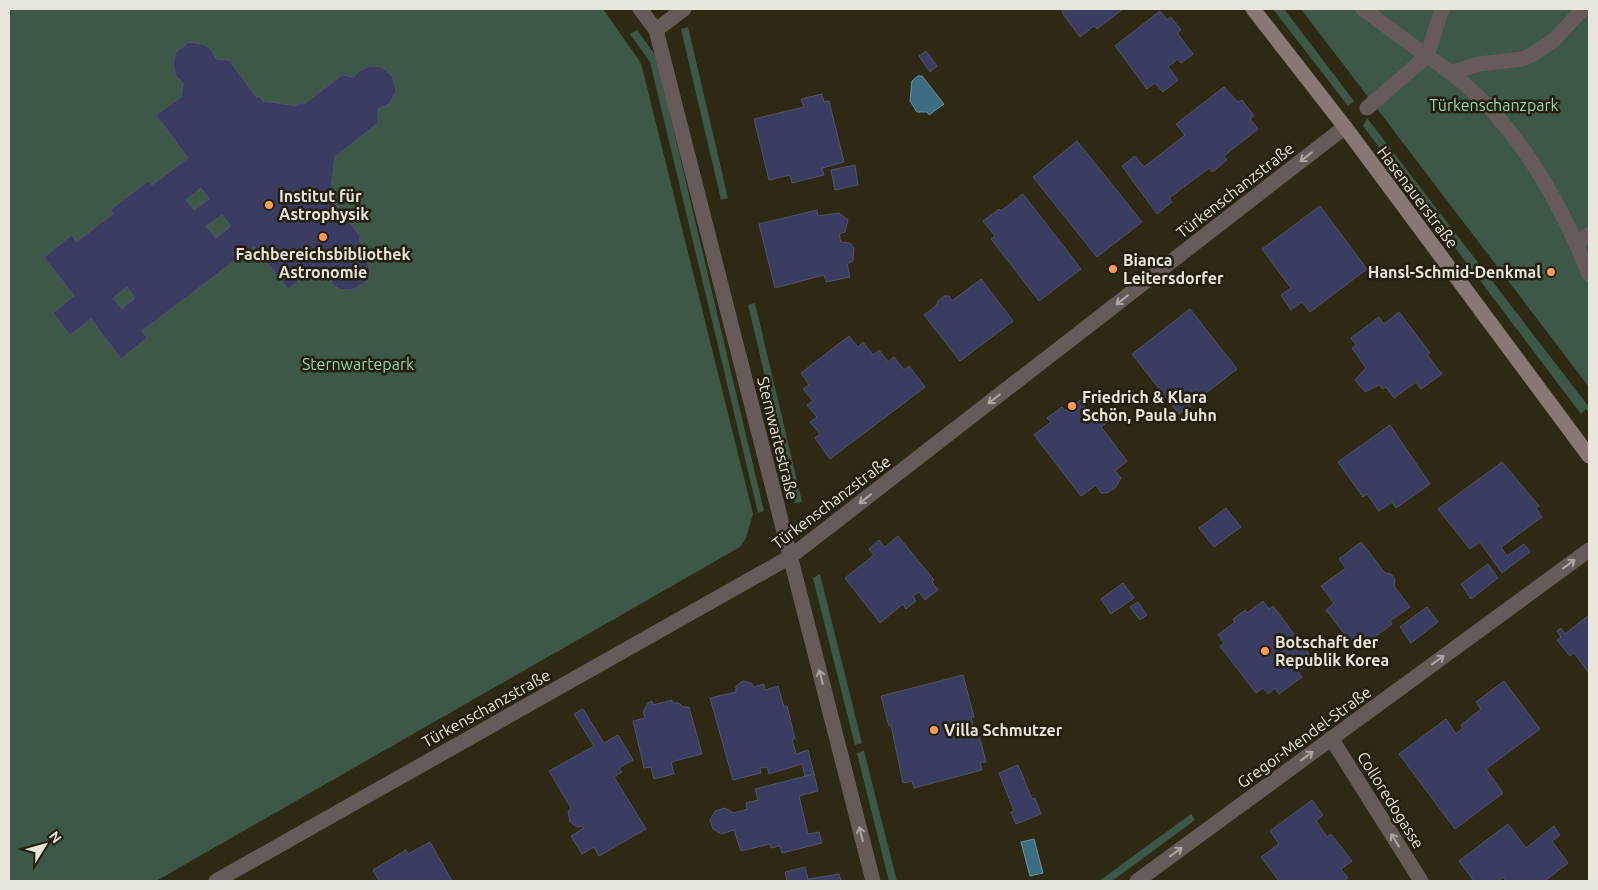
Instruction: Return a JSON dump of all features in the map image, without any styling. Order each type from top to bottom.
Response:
[{"type":"street","name":"Sternwartestraße","points":[[640,9],[656,30],[873,881]]},
{"type":"street","points":[[656,30],[684,9]]},
{"type":"street","name":"Hasenauerstraße","points":[[1253,9],[1344,127],[1589,456]]},
{"type":"street","points":[[1363,9],[1427,56],[1453,72],[1520,144],[1547,186],[1577,244],[1589,274]]},
{"type":"street","points":[[1367,108],[1427,56],[1442,9]]},
{"type":"street","points":[[1453,72],[1479,64],[1528,56],[1554,40],[1583,9]]},
{"type":"street","name":"Türkenschanzstraße","points":[[216,881],[790,557],[1344,127]]},
{"type":"street","points":[[1577,244],[1589,234]]},
{"type":"street","name":"Gregor-Mendel-Straße","points":[[1137,881],[1589,550]]},
{"type":"street","name":"Colloredogasse","points":[[1331,738],[1421,881]]},
{"type":"green space","name":"Sternwartepark","points":[[9,9],[603,9],[641,63],[753,514],[746,538],[740,547],[156,881],[9,881]]},
{"type":"green space","points":[[1273,9],[1284,9],[1354,101],[1348,106]]},
{"type":"green space","name":"Türkenschanzpark","points":[[1301,9],[1589,9],[1589,387]]},
{"type":"green space","points":[[688,27],[728,198],[721,200],[681,29]]},
{"type":"green space","points":[[637,30],[657,60],[764,511],[758,513],[650,62],[630,34]]},
{"type":"green space","points":[[1367,118],[1589,407],[1589,413],[1586,409],[1581,414],[1363,126]]},
{"type":"green space","points":[[755,303],[802,502],[795,503],[748,305]]},
{"type":"green space","points":[[820,574],[862,743],[855,745],[813,578]]},
{"type":"green space","points":[[864,751],[897,881],[889,881],[857,753]]},
{"type":"green space","points":[[1191,814],[1195,820],[1112,881],[1099,881]]},
{"type":"water","points":[[918,76],[922,76],[944,104],[929,115],[927,112],[917,112],[910,101],[912,81]]},
{"type":"water","points":[[1034,839],[1043,873],[1030,876],[1021,842]]},
{"type":"building","points":[[1062,9],[1123,9],[1097,29],[1094,26],[1080,37],[1063,14]]},
{"type":"building","points":[[1160,11],[1167,20],[1171,17],[1181,30],[1177,33],[1193,54],[1181,63],[1178,59],[1168,67],[1178,80],[1163,92],[1155,83],[1147,89],[1115,46]]},
{"type":"building","name":"Institut für Astrophysik","points":[[189,42],[203,44],[211,49],[216,59],[229,60],[257,98],[259,96],[263,101],[297,106],[302,102],[304,104],[342,75],[354,77],[359,71],[370,66],[382,67],[393,77],[396,92],[389,104],[378,109],[378,123],[335,157],[331,190],[336,197],[332,200],[360,236],[360,250],[367,259],[370,271],[366,282],[354,289],[342,290],[333,285],[327,273],[311,272],[288,289],[254,246],[142,331],[147,338],[121,359],[91,319],[70,335],[53,313],[74,296],[44,257],[72,235],[76,242],[113,214],[110,210],[148,181],[152,185],[188,158],[156,115],[181,97],[183,83],[175,75],[173,63],[176,52]],"holes":[[[201,188],[209,199],[194,210],[186,200]],[[222,215],[231,226],[216,238],[206,226]],[[127,287],[135,298],[122,309],[113,298]]]},
{"type":"building","points":[[926,51],[937,66],[930,72],[919,56]]},
{"type":"building","points":[[1224,87],[1238,102],[1242,100],[1254,116],[1250,119],[1258,129],[1224,156],[1227,160],[1212,172],[1209,168],[1169,198],[1172,202],[1157,214],[1122,166],[1135,156],[1144,167],[1185,135],[1176,124]]},
{"type":"building","points":[[822,94],[824,102],[829,101],[844,162],[822,168],[824,175],[792,183],[790,175],[769,180],[754,119],[804,107],[801,99]]},
{"type":"building","points":[[1077,141],[1142,222],[1097,257],[1033,177]]},
{"type":"building","points":[[855,165],[858,185],[835,190],[831,170]]},
{"type":"building","points":[[1023,194],[1081,269],[1039,301],[991,239],[995,236],[983,221],[999,209],[1001,211]]},
{"type":"building","points":[[1320,206],[1367,269],[1310,312],[1302,302],[1291,310],[1281,295],[1291,288],[1262,249]]},
{"type":"building","points":[[817,210],[818,216],[839,213],[848,220],[845,232],[839,234],[841,242],[850,243],[854,248],[853,261],[847,264],[850,277],[826,282],[824,275],[775,288],[759,224]]},
{"type":"building","points":[[981,279],[1013,321],[960,361],[924,315],[936,306],[938,301],[944,296],[949,296],[952,301]]},
{"type":"building","points":[[1190,309],[1237,369],[1179,414],[1132,354]]},
{"type":"building","points":[[1399,312],[1430,353],[1427,355],[1442,374],[1421,389],[1416,382],[1394,398],[1386,387],[1383,389],[1379,385],[1365,392],[1355,380],[1366,368],[1352,348],[1356,345],[1351,338],[1379,317],[1384,324]]},
{"type":"building","points":[[849,336],[858,347],[863,342],[873,355],[879,350],[888,362],[894,357],[904,370],[909,366],[925,387],[830,459],[815,438],[820,434],[810,422],[817,417],[807,405],[813,401],[803,389],[809,385],[801,373]]},
{"type":"building","points":[[1080,400],[1097,422],[1105,416],[1109,421],[1101,427],[1127,461],[1115,471],[1121,478],[1116,487],[1107,493],[1101,493],[1096,485],[1081,496],[1034,435],[1051,422],[1047,418],[1062,407],[1065,411]]},
{"type":"building","points":[[1390,425],[1430,484],[1396,508],[1392,502],[1379,511],[1367,494],[1363,497],[1338,462]]},
{"type":"building","points":[[1502,462],[1539,506],[1536,508],[1542,517],[1501,547],[1507,556],[1524,544],[1530,552],[1502,573],[1480,542],[1470,549],[1438,509]]},
{"type":"building","points":[[1226,508],[1241,527],[1214,547],[1199,528]]},
{"type":"building","points":[[898,536],[934,580],[932,582],[938,590],[925,600],[919,592],[913,596],[916,601],[906,609],[903,604],[880,623],[845,578],[874,555],[869,549],[879,540],[885,547]]},
{"type":"building","points":[[1361,542],[1385,573],[1391,574],[1395,579],[1394,586],[1410,607],[1390,621],[1392,624],[1357,650],[1326,610],[1334,603],[1321,586],[1346,568],[1339,559]]},
{"type":"building","points":[[1488,564],[1498,578],[1471,599],[1461,584]]},
{"type":"building","points":[[1123,583],[1134,598],[1111,614],[1101,599]]},
{"type":"building","points":[[1263,601],[1269,609],[1273,606],[1309,654],[1301,660],[1305,666],[1298,671],[1302,677],[1279,694],[1275,688],[1268,694],[1263,688],[1256,693],[1220,646],[1224,643],[1218,635],[1235,622],[1233,619],[1245,610],[1247,613]]},
{"type":"building","points":[[1138,602],[1147,615],[1140,620],[1130,607]]},
{"type":"building","points":[[1427,607],[1438,622],[1411,643],[1400,627]]},
{"type":"building","points":[[1589,615],[1589,673],[1574,653],[1570,656],[1557,640],[1561,637],[1557,631],[1561,628],[1565,634]]},
{"type":"building","name":"Villa Schmutzer","points":[[963,675],[974,717],[971,717],[976,736],[979,735],[986,762],[980,763],[982,770],[914,788],[912,781],[903,783],[891,725],[889,726],[881,696]]},
{"type":"building","points":[[743,681],[751,683],[754,687],[764,684],[765,690],[778,686],[784,707],[787,706],[795,739],[792,739],[796,754],[808,750],[814,774],[805,776],[802,764],[769,774],[767,767],[760,768],[761,773],[733,780],[710,698],[736,692],[736,686]]},
{"type":"building","points":[[1504,681],[1540,729],[1486,769],[1503,793],[1455,829],[1399,754],[1446,719],[1456,734],[1463,728],[1461,725],[1481,709],[1476,702]]},
{"type":"building","points":[[672,700],[672,703],[679,703],[683,707],[689,707],[702,754],[671,762],[674,774],[654,779],[651,767],[644,768],[633,721],[645,718],[643,712],[648,703],[652,701],[653,705]]},
{"type":"building","points":[[583,709],[604,743],[618,735],[633,760],[619,768],[622,772],[614,777],[646,829],[599,856],[594,847],[582,854],[571,836],[584,828],[582,826],[577,827],[570,822],[568,812],[571,808],[549,771],[594,746],[574,714]]},
{"type":"building","points":[[1018,765],[1032,799],[1035,798],[1041,814],[1016,824],[1011,812],[1014,811],[999,773]]},
{"type":"building","points":[[814,774],[818,791],[799,796],[808,834],[819,832],[822,843],[782,853],[780,846],[771,848],[770,844],[741,851],[734,830],[721,834],[713,829],[710,820],[715,811],[725,808],[734,813],[747,809],[746,803],[758,800],[755,789]]},
{"type":"building","points":[[1312,800],[1323,815],[1316,821],[1327,837],[1331,834],[1352,861],[1341,869],[1348,878],[1344,881],[1279,881],[1261,857],[1279,844],[1270,831]]},
{"type":"building","points":[[1508,824],[1526,848],[1554,826],[1560,835],[1552,841],[1568,863],[1545,881],[1506,881],[1503,877],[1498,881],[1474,881],[1459,861]]},
{"type":"building","points":[[430,842],[452,881],[379,881],[373,870],[406,850],[408,854]]},
{"type":"building","points":[[805,867],[808,879],[839,874],[841,881],[787,881],[785,872]]},
{"type":"place","name":"Institut für Astrophysik","points":[[269,205]]},
{"type":"place","name":"Fachbereichsbibliothek Astronomie","points":[[323,237]]},
{"type":"place","name":"Bianca Leitersdorfer","points":[[1113,269]]},
{"type":"place","name":"Hansl-Schmid-Denkmal","points":[[1551,272]]},
{"type":"place","name":"Friedrich & Klara Schön, Paula Juhn","points":[[1072,406]]},
{"type":"place","name":"Botschaft der Republik Korea","points":[[1265,651]]},
{"type":"place","name":"Villa Schmutzer","points":[[934,730]]}]
